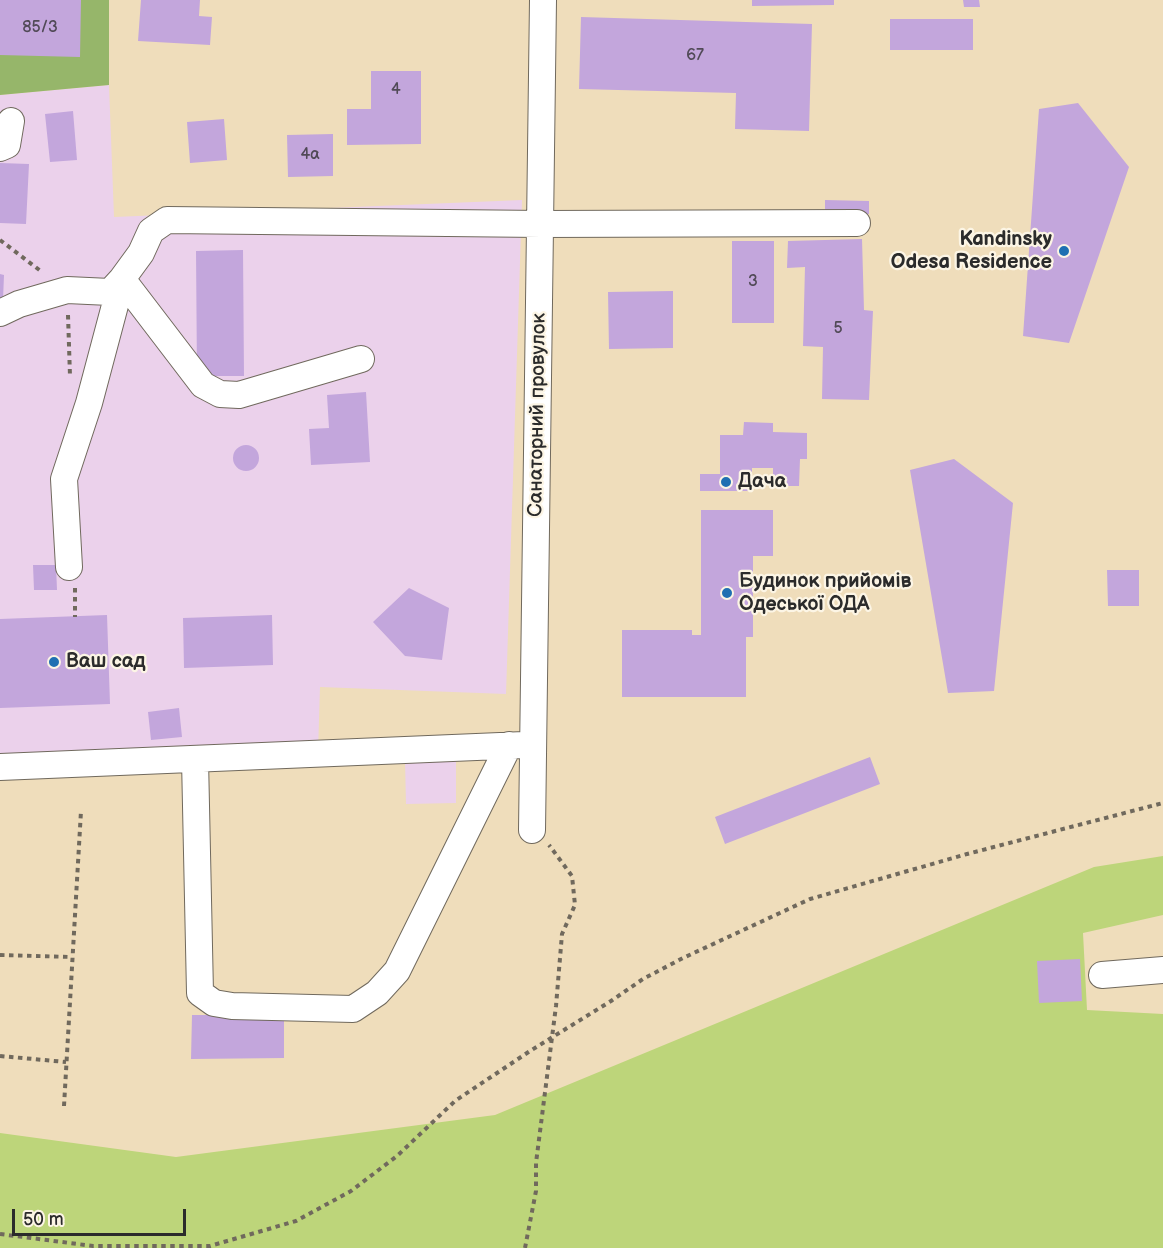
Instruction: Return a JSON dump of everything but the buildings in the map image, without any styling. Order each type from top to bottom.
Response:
[{"type":"street","name":"Санаторний провулок","points":[[532,830],[521,745],[541,224],[543,0]]},
{"type":"street","points":[[0,148],[7,145],[11,122]]},
{"type":"street","points":[[0,313],[19,304],[67,290],[110,292],[141,253],[151,231],[166,220],[541,224],[857,223]]},
{"type":"street","points":[[122,279],[203,385],[220,394],[239,395],[361,359]]},
{"type":"street","points":[[69,567],[64,479],[89,403],[122,279]]},
{"type":"street","points":[[195,759],[200,993],[214,1003],[232,1006],[353,1009],[377,993],[397,971],[521,745]]},
{"type":"street","points":[[0,767],[521,745]]},
{"type":"street","points":[[1102,975],[1163,970]]},
{"type":"path","points":[[0,1234],[93,1246],[210,1247],[296,1221],[351,1191],[397,1156],[455,1101],[643,979],[702,949],[810,899],[967,854],[1163,803]]},
{"type":"path","points":[[64,1106],[81,811]]},
{"type":"path","points":[[525,1248],[536,1191],[536,1163],[562,934],[575,906],[572,876],[554,850],[532,830]]},
{"type":"path","points":[[0,955],[72,957]]},
{"type":"path","points":[[0,1056],[66,1062]]},
{"type":"shaded area","points":[[109,85],[114,217],[522,200],[506,694],[320,687],[318,753],[0,763],[0,95]]},
{"type":"shaded area","points":[[456,759],[456,803],[406,804],[405,760]]},
{"type":"green space","points":[[0,0],[109,0],[109,85],[0,95]]},
{"type":"green space","points":[[1163,856],[1163,915],[1083,933],[1087,1010],[1163,1014],[1163,1248],[0,1248],[0,1133],[176,1157],[495,1115],[1094,867]]},
{"type":"place","name":"Kandinsky Odesa Residence","points":[[1064,251]]},
{"type":"place","name":"Дача","points":[[726,482]]},
{"type":"place","name":"Будинок прийомів Одеської ОДА","points":[[727,593]]},
{"type":"place","name":"Ваш сад","points":[[54,662]]}]
